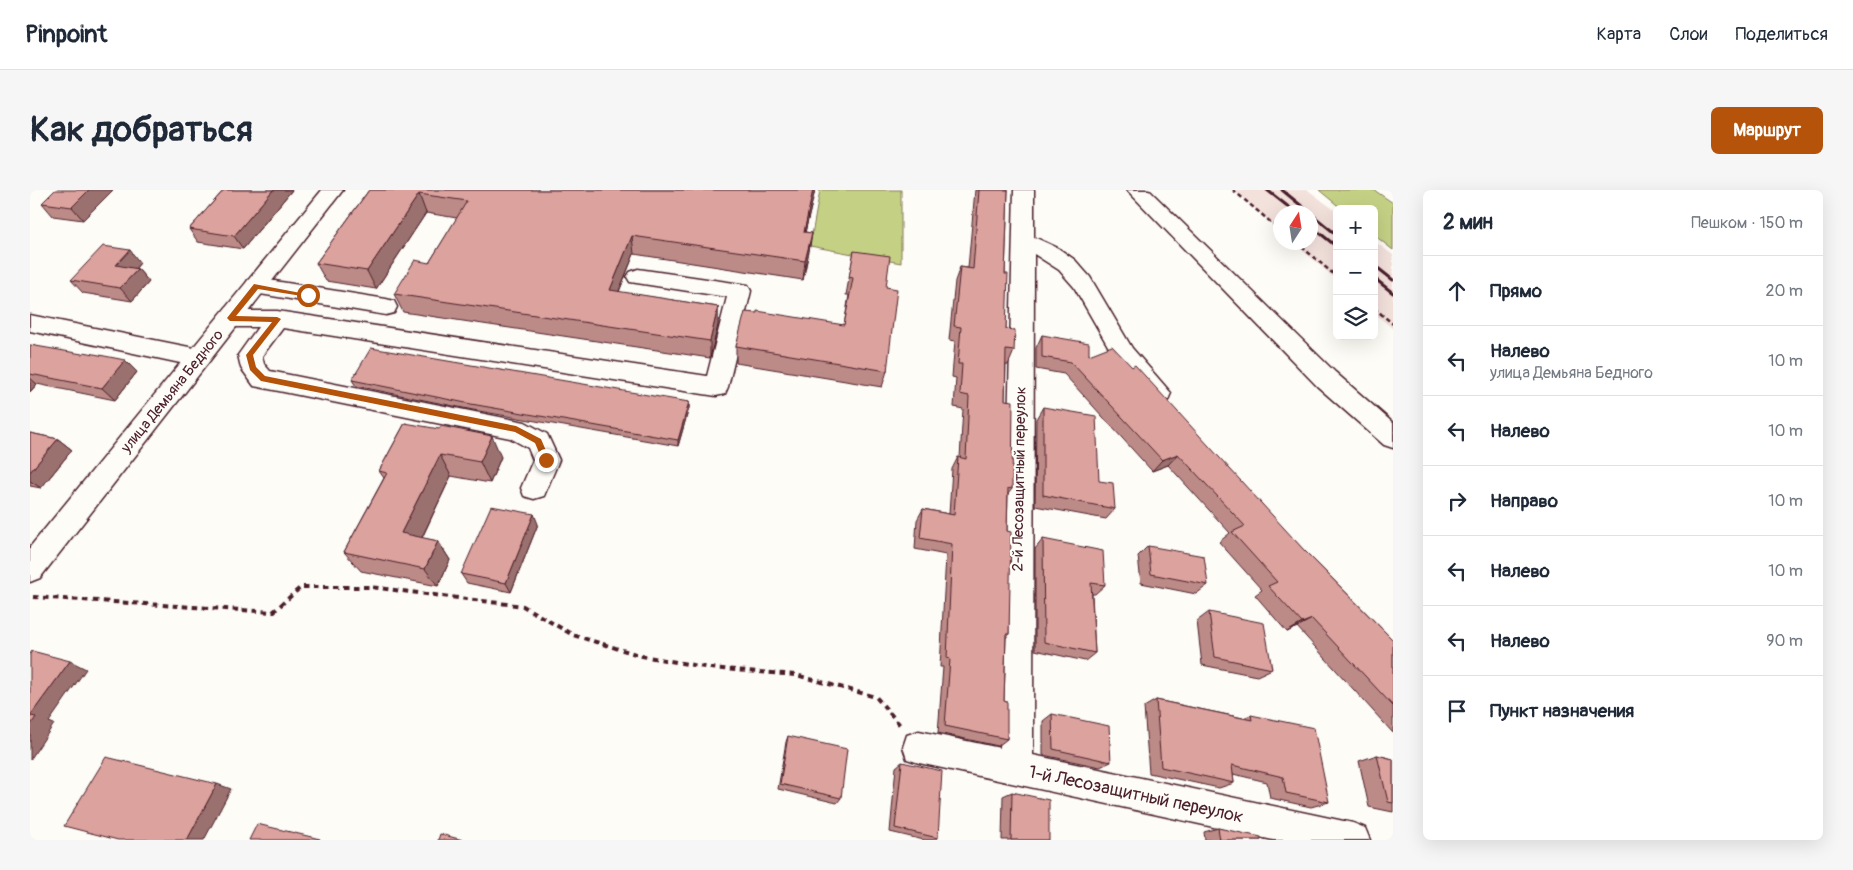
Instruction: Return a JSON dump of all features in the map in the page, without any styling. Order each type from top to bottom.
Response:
[{"type":"street","name":"улица Демьяна Бедного","points":[[33,561],[333,190]]},
{"type":"street","name":"2-й Лесозащитный переулок","points":[[1016,768],[1024,190]]},
{"type":"street","points":[[1137,190],[1326,379],[1393,438]]},
{"type":"street","points":[[1022,240],[1050,253],[1068,265],[1082,282],[1124,354],[1176,412]]},
{"type":"street","points":[[230,318],[277,319],[716,387],[740,291],[638,277]]},
{"type":"street","points":[[256,286],[386,307]]},
{"type":"street","points":[[277,319],[250,355],[253,368],[263,379],[516,429],[538,441],[546,460],[534,488]]},
{"type":"street","points":[[30,323],[199,358]]},
{"type":"street","name":"1-й Лесозащитный переулок","points":[[919,747],[1353,840]]},
{"type":"path","points":[[1233,190],[1273,224]]},
{"type":"path","points":[[1305,250],[1333,274]]},
{"type":"path","points":[[1378,311],[1393,324]]},
{"type":"path","points":[[30,597],[273,612],[301,587],[370,587],[523,606],[573,635],[642,656],[710,668],[796,675],[876,697],[919,747]]},
{"type":"shaded area","points":[[1233,190],[1308,190],[1333,209],[1333,277],[1302,250],[1318,250],[1318,205],[1273,205],[1273,225]]},
{"type":"shaded area","points":[[1378,244],[1393,255],[1393,329],[1378,316]]},
{"type":"green space","points":[[820,190],[901,190],[901,263],[810,246]]},
{"type":"green space","points":[[1319,190],[1374,190],[1393,203],[1393,250],[1378,238],[1378,205],[1337,205]]},
{"type":"building","points":[[55,190],[89,190],[72,207],[42,203]]},
{"type":"building","points":[[224,190],[273,190],[234,236],[189,229]]},
{"type":"building","points":[[369,190],[813,190],[804,232],[812,233],[805,261],[632,236],[610,290],[718,307],[710,341],[394,294],[415,260],[429,263],[467,201],[419,194],[367,271],[316,263]]},
{"type":"building","points":[[979,190],[1008,190],[1005,274],[1008,274],[1006,329],[1015,330],[1014,351],[1006,350],[1005,400],[1013,401],[1012,489],[1008,488],[1007,531],[1011,532],[1009,634],[1006,634],[1004,701],[1007,702],[1007,739],[945,726],[950,659],[947,658],[952,544],[920,538],[923,509],[954,515],[958,457],[966,459],[969,396],[960,394],[962,364],[958,364],[961,327],[954,326],[960,267],[973,269]]},
{"type":"building","points":[[103,246],[130,250],[116,265],[138,269],[120,288],[71,280]]},
{"type":"building","points":[[854,251],[890,256],[886,287],[897,289],[887,371],[736,346],[745,312],[757,313],[757,311],[844,325],[853,278],[849,277]]},
{"type":"building","points":[[1042,335],[1089,343],[1089,355],[1112,346],[1132,367],[1135,365],[1304,550],[1393,640],[1393,706],[1312,619],[1302,623],[1268,586],[1277,582],[1232,532],[1245,526],[1178,454],[1162,460],[1071,362],[1042,357]]},
{"type":"building","points":[[30,345],[82,354],[84,352],[125,360],[102,388],[30,374]]},
{"type":"building","points":[[371,348],[689,402],[678,440],[471,404],[352,380]]},
{"type":"building","points":[[1043,407],[1096,416],[1099,481],[1113,483],[1115,509],[1043,495]]},
{"type":"building","points":[[405,423],[439,429],[441,426],[492,436],[480,462],[440,455],[401,533],[438,541],[425,569],[344,552],[387,473],[379,471]]},
{"type":"building","points":[[30,433],[58,439],[30,472]]},
{"type":"building","points":[[491,506],[534,514],[506,583],[461,574]]},
{"type":"building","points":[[1043,539],[1103,551],[1105,585],[1091,583],[1095,653],[1044,642]]},
{"type":"building","points":[[1148,546],[1204,556],[1208,585],[1151,574]]},
{"type":"building","points":[[1209,612],[1264,623],[1272,669],[1215,657]]},
{"type":"building","points":[[32,651],[70,661],[30,716],[30,654]]},
{"type":"building","points":[[1156,700],[1252,720],[1251,715],[1314,728],[1329,802],[1286,793],[1283,777],[1232,765],[1234,783],[1161,767]]},
{"type":"building","points":[[1052,714],[1109,726],[1111,762],[1053,749]]},
{"type":"building","points":[[30,716],[36,717],[30,726]]},
{"type":"building","points":[[788,736],[847,749],[841,798],[780,784]]},
{"type":"building","points":[[1377,755],[1393,759],[1393,803],[1388,802]]},
{"type":"building","points":[[106,757],[217,784],[187,840],[118,840],[64,826]]},
{"type":"building","points":[[902,762],[942,771],[938,838],[895,828]]},
{"type":"building","points":[[1012,792],[1049,800],[1049,840],[1011,840]]},
{"type":"building","points":[[257,824],[320,839],[320,840],[249,840]]},
{"type":"building","points":[[1218,828],[1261,837],[1261,840],[1220,840]]},
{"type":"building","points":[[440,834],[463,840],[438,840]]},
{"type":"railway","points":[[1267,190],[1286,205]]},
{"type":"railway","points":[[1282,190],[1300,205]]},
{"type":"railway","points":[[1318,220],[1333,232]]},
{"type":"railway","points":[[1318,232],[1333,244]]},
{"type":"railway","points":[[1378,268],[1393,280]]},
{"type":"railway","points":[[1378,281],[1393,293]]},
{"type":"route","points":[[308,295],[256,286],[230,318],[277,319],[250,355],[253,368],[263,379],[290,386],[516,429],[538,441],[546,460]]}]
